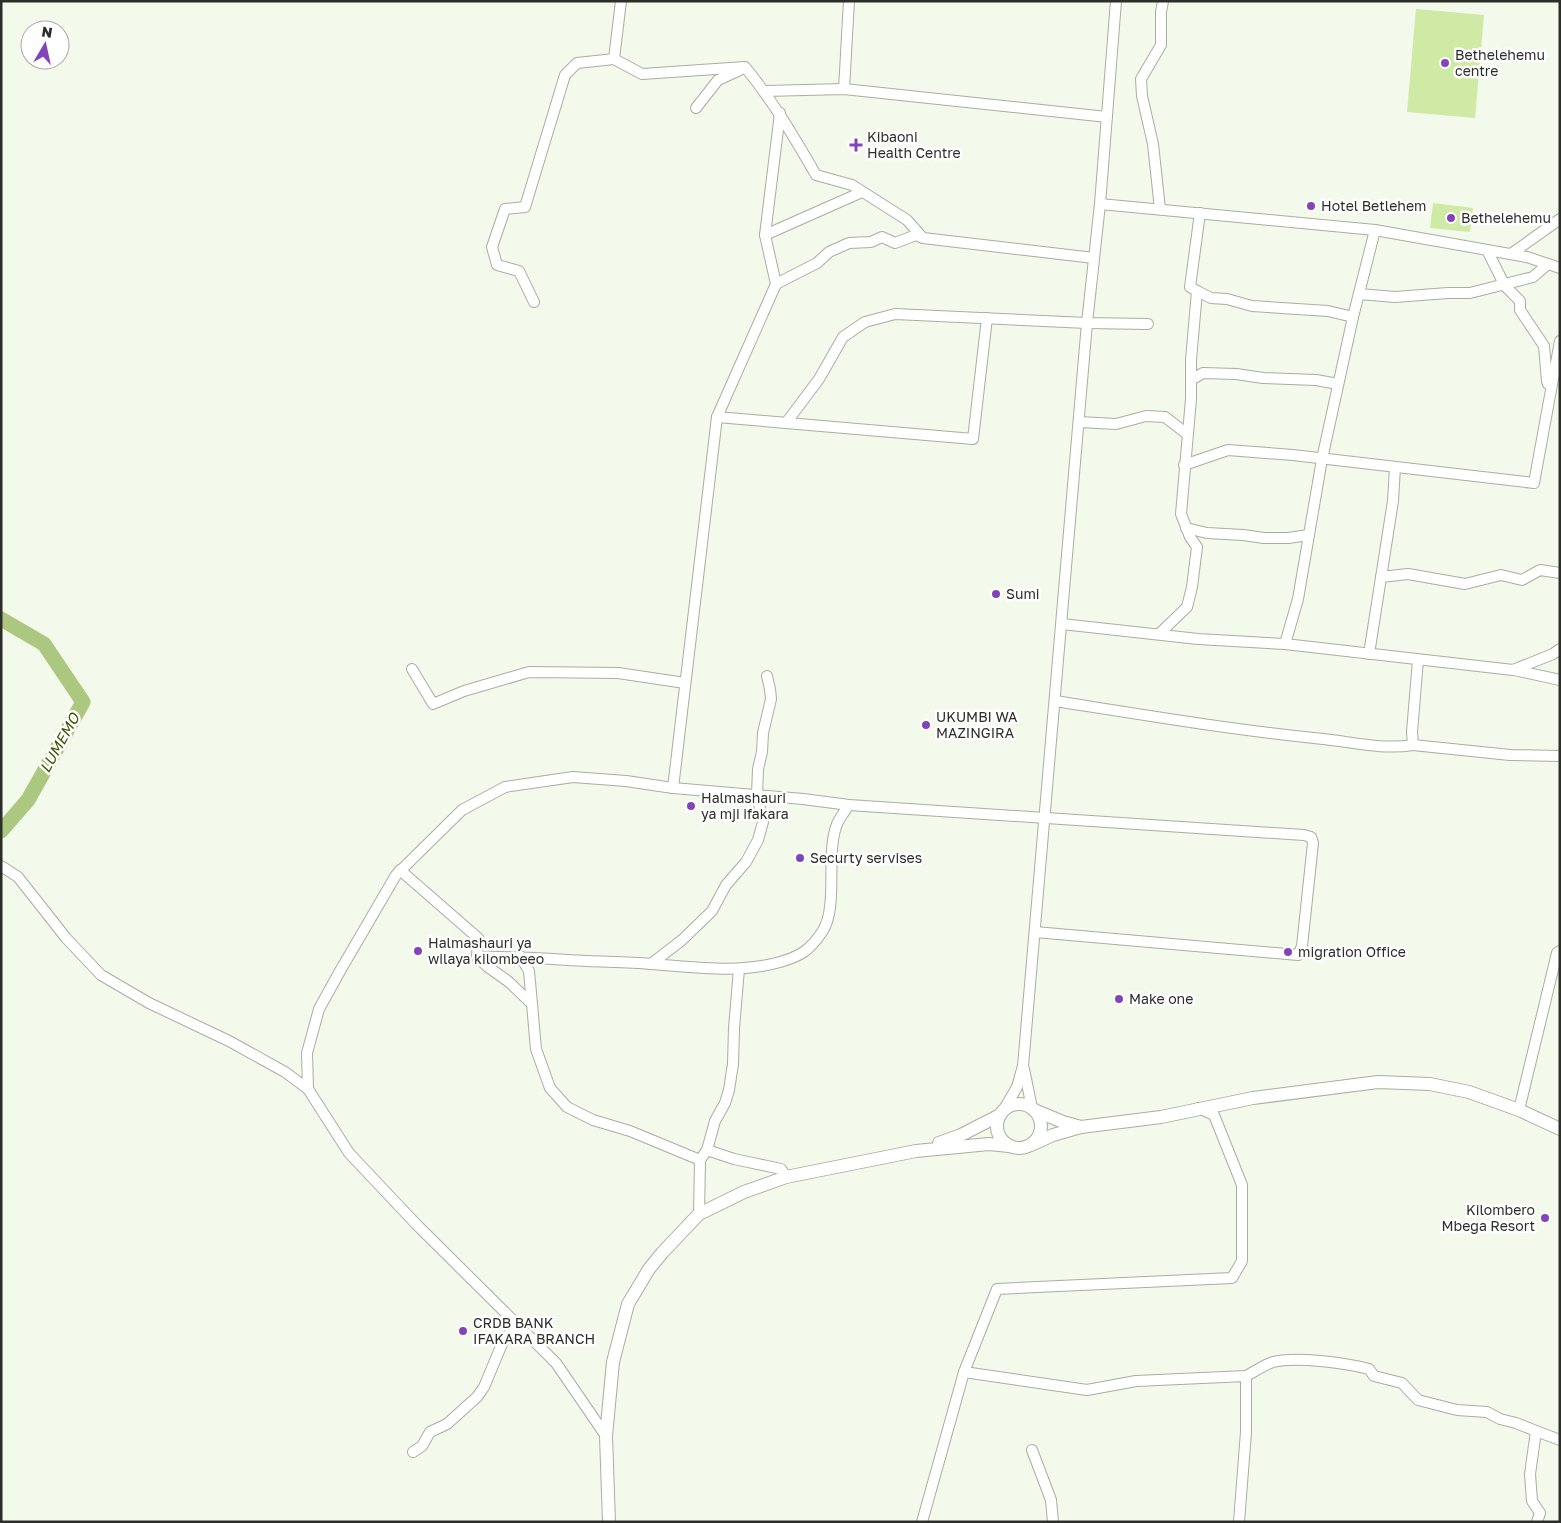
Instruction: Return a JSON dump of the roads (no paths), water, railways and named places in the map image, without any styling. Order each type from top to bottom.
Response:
[{"type":"main road","points":[[610,1522],[606,1436],[613,1362],[628,1304],[649,1269],[662,1252],[699,1214],[744,1192],[786,1177],[916,1151],[989,1144],[1018,1148],[1081,1127],[1160,1117],[1198,1108],[1304,1090],[1378,1082],[1430,1084],[1468,1092],[1519,1110],[1560,1129]]},
{"type":"main road","points":[[916,1151],[961,1135],[1002,1113],[1008,1107],[1020,1104],[1081,1127]]},
{"type":"main road","points":[[1031,1145],[1038,1139],[1042,1126],[1040,1117],[1033,1109]]},
{"type":"main road","points":[[1002,1113],[997,1130],[1009,1146]]},
{"type":"street","points":[[614,59],[621,1]]},
{"type":"street","points":[[844,89],[849,1]]},
{"type":"street","points":[[1002,1113],[1017,1087],[1024,1066],[1087,323],[1100,204],[1116,1]]},
{"type":"street","points":[[1160,209],[1153,144],[1142,96],[1141,79],[1161,45],[1163,1]]},
{"type":"street","points":[[534,302],[519,271],[497,265],[492,247],[505,209],[526,207],[565,75],[577,63],[614,59],[642,74],[746,67]]},
{"type":"street","points":[[746,67],[780,113],[816,175],[852,185],[907,220],[923,238]]},
{"type":"street","points":[[696,108],[718,80],[746,67]]},
{"type":"street","points":[[765,91],[844,89],[1107,117]]},
{"type":"street","points":[[673,788],[717,417],[776,284],[765,235],[780,113]]},
{"type":"street","points":[[765,235],[862,192]]},
{"type":"street","points":[[1100,204],[1375,230],[1527,257],[1560,268]]},
{"type":"street","points":[[1200,213],[1190,287],[1197,292],[1211,298],[1227,299],[1252,306],[1328,312],[1353,317]]},
{"type":"street","points":[[1511,254],[1560,219]]},
{"type":"street","points":[[1285,644],[1298,599],[1322,459],[1338,384],[1375,230]]},
{"type":"street","points":[[776,284],[817,263],[829,252],[849,243],[871,242],[882,237],[895,243],[916,235],[923,238],[1094,258]]},
{"type":"street","points":[[1487,250],[1504,283],[1520,301],[1520,310],[1544,346],[1546,381],[1551,387]]},
{"type":"street","points":[[1359,294],[1395,297],[1448,292],[1470,293],[1533,277],[1548,264]]},
{"type":"street","points":[[1159,634],[1187,607],[1192,587],[1197,547],[1186,528],[1181,514],[1191,399],[1197,292]]},
{"type":"street","points":[[786,423],[819,379],[843,337],[865,322],[895,314],[1148,324]]},
{"type":"street","points":[[717,417],[973,439],[987,318]]},
{"type":"street","points":[[1184,465],[1228,450],[1534,483],[1560,341]]},
{"type":"street","points":[[1191,380],[1203,373],[1316,380],[1338,384]]},
{"type":"street","points":[[1079,422],[1116,424],[1146,416],[1165,417],[1187,434]]},
{"type":"street","points":[[1369,654],[1393,501],[1394,467]]},
{"type":"street","points":[[1186,528],[1203,532],[1264,538],[1288,538],[1308,535]]},
{"type":"street","points":[[1194,543],[1203,532]]},
{"type":"street","points":[[1381,577],[1408,574],[1465,584],[1501,575],[1522,580],[1540,570],[1560,573]]},
{"type":"street","points":[[1062,624],[1285,644],[1450,662],[1513,670],[1560,680]]},
{"type":"street","points":[[1513,670],[1553,654],[1560,649]]},
{"type":"street","points":[[1413,745],[1412,732],[1418,660]]},
{"type":"street","points":[[412,669],[433,704],[464,691],[528,672],[618,672],[685,683]]},
{"type":"street","points":[[651,964],[682,940],[712,912],[726,886],[746,862],[758,840],[763,822],[757,795],[758,769],[762,752],[763,733],[771,699],[767,676]]},
{"type":"street","points":[[1055,700],[1283,735],[1382,746],[1413,745],[1510,754],[1560,756]]},
{"type":"street","points":[[308,1089],[307,1053],[320,1009],[340,971],[400,870],[462,810],[505,787],[573,777],[849,805],[1304,835],[1311,837],[1313,843],[1302,946],[1298,955],[1035,932]]},
{"type":"street","points":[[476,957],[520,956],[689,968],[739,969],[779,963],[798,956],[811,948],[824,930],[829,914],[833,844],[837,824],[849,805]]},
{"type":"street","points":[[1,866],[18,877],[66,938],[101,975],[148,1003],[229,1042],[285,1072],[308,1089],[349,1152],[416,1224],[556,1362],[606,1436]]},
{"type":"street","points":[[400,870],[478,938],[476,957]]},
{"type":"street","points":[[1519,1110],[1557,953],[1560,951]]},
{"type":"street","points":[[520,956],[529,971],[536,1050],[550,1088],[567,1107],[592,1120],[630,1131],[700,1160]]},
{"type":"street","points":[[476,957],[510,982],[532,1004]]},
{"type":"street","points":[[699,1214],[700,1160],[707,1150],[714,1121],[725,1103],[734,1064],[734,1028],[739,969]]},
{"type":"street","points":[[1024,1066],[1033,1109]]},
{"type":"street","points":[[922,1522],[964,1372],[997,1289],[1232,1278],[1242,1260],[1242,1185],[1214,1115],[1198,1108]]},
{"type":"street","points":[[707,1150],[734,1159],[781,1169],[786,1177]]},
{"type":"street","points":[[413,1452],[422,1446],[430,1432],[447,1424],[477,1397],[484,1387],[502,1344],[507,1336],[520,1326]]},
{"type":"street","points":[[964,1372],[1088,1390],[1136,1380],[1246,1376],[1274,1362],[1302,1360],[1348,1364],[1369,1369],[1374,1376],[1402,1383],[1418,1400],[1457,1410],[1487,1412],[1500,1419],[1516,1423],[1560,1440]]},
{"type":"street","points":[[1239,1522],[1246,1432],[1246,1376]]},
{"type":"street","points":[[1536,1431],[1530,1474],[1532,1501],[1540,1513],[1537,1522]]},
{"type":"street","points":[[1032,1450],[1050,1500],[1053,1522]]},
{"type":"waterway","name":"LUMEMO","points":[[1,619],[44,644],[83,702],[28,800],[1,831]]},
{"type":"place","name":"Bethelehemu centre","points":[[1445,63]]},
{"type":"place","name":"Kibaoni Health Centre","points":[[856,145]]},
{"type":"place","name":"Hotel Betlehem","points":[[1311,206]]},
{"type":"place","name":"Bethelehemu","points":[[1451,218]]},
{"type":"place","name":"Sumi","points":[[996,594]]},
{"type":"place","name":"UKUMBI WA MAZINGIRA","points":[[926,725]]},
{"type":"place","name":"Halmashauri ya mji ifakara","points":[[691,806]]},
{"type":"place","name":"Securty servises","points":[[800,858]]},
{"type":"place","name":"Halmashauri ya wilaya kilombeeo","points":[[418,951]]},
{"type":"place","name":"migration Office","points":[[1288,952]]},
{"type":"place","name":"Make one","points":[[1119,999]]},
{"type":"place","name":"Kilombero Mbega Resort","points":[[1545,1218]]},
{"type":"place","name":"CRDB BANK IFAKARA BRANCH","points":[[463,1331]]}]
